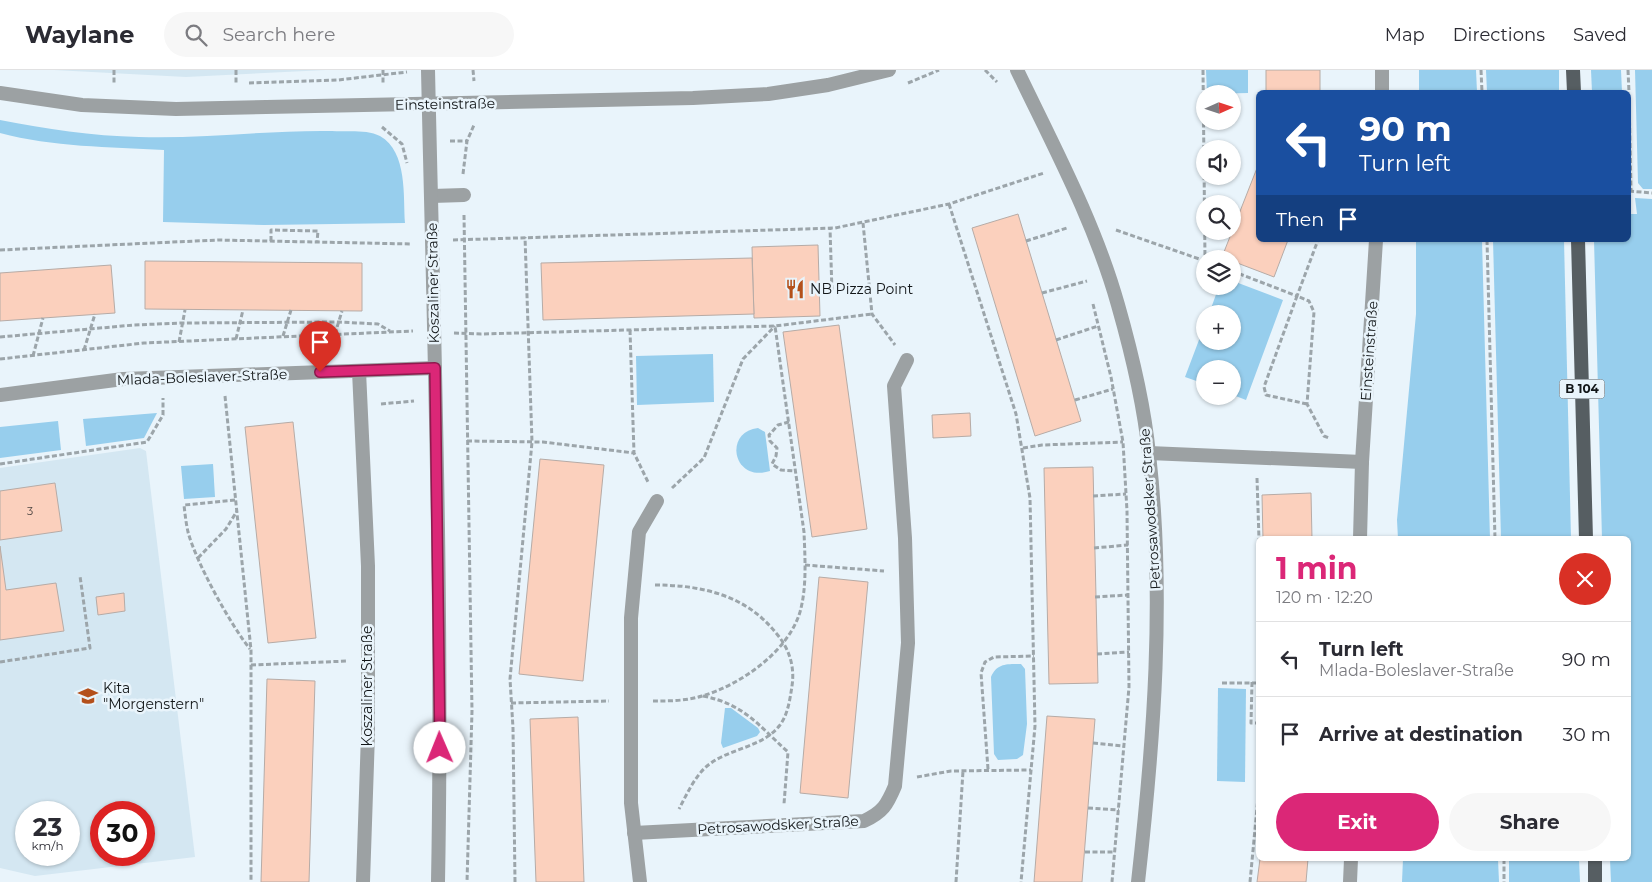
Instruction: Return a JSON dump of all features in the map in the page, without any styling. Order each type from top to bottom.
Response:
[{"type":"main road","points":[[1573,70],[1574,90]]},
{"type":"main road","name":"B 104","points":[[1578,242],[1586,536]]},
{"type":"main road","points":[[1595,861],[1595,882]]},
{"type":"street","name":"Koszaliner Straße","points":[[428,70],[433,242],[440,768],[438,882]]},
{"type":"street","name":"Einsteinstraße","points":[[0,93],[82,105],[176,109],[474,104],[768,94],[828,85],[889,70]]},
{"type":"street","name":"Petrosawodsker Straße","points":[[1017,70],[1089,222],[1118,304],[1139,390],[1149,453],[1155,552],[1156,696],[1138,882]]},
{"type":"street","points":[[1382,70],[1382,90]]},
{"type":"street","points":[[432,196],[464,194]]},
{"type":"street","name":"Einsteinstraße","points":[[1360,536],[1362,462],[1376,242]]},
{"type":"street","name":"Petrosawodsker Straße","points":[[634,833],[864,821],[878,814],[888,802],[896,776],[908,643],[906,572],[894,386],[906,360]]},
{"type":"street","name":"Mlada-Boleslaver-Straße","points":[[0,395],[123,379],[435,368]]},
{"type":"street","name":"Koszaliner Straße","points":[[359,371],[368,566],[368,660],[362,882]]},
{"type":"street","points":[[1149,453],[1362,462]]},
{"type":"street","points":[[640,882],[631,803],[630,618],[639,532],[657,501]]},
{"type":"street","points":[[1350,882],[1351,861]]},
{"type":"path","points":[[114,70],[114,84]]},
{"type":"path","points":[[236,70],[236,84]]},
{"type":"path","points":[[383,70],[383,76]]},
{"type":"path","points":[[467,882],[472,711],[463,162],[467,141],[474,125],[473,70]]},
{"type":"path","points":[[987,71],[994,70]]},
{"type":"path","points":[[1202,70],[1205,250]]},
{"type":"path","points":[[1481,70],[1482,90]]},
{"type":"path","points":[[1628,70],[1629,90]]},
{"type":"path","points":[[987,71],[1001,86]]},
{"type":"path","points":[[226,84],[383,76],[409,72]]},
{"type":"path","points":[[105,83],[123,84]]},
{"type":"path","points":[[376,127],[385,128],[402,144],[409,170]]},
{"type":"path","points":[[1043,165],[1049,182]]},
{"type":"path","points":[[433,242],[464,238],[830,228],[863,223],[950,204],[1046,173]]},
{"type":"path","points":[[1631,191],[1652,193]]},
{"type":"path","points":[[950,204],[1016,414],[1030,498],[1035,726],[1021,882]]},
{"type":"path","points":[[1089,222],[1196,257]]},
{"type":"path","points":[[863,223],[872,314],[906,360]]},
{"type":"path","points":[[1065,223],[1070,237]]},
{"type":"path","points":[[820,292],[832,292],[830,228]]},
{"type":"path","points":[[1026,241],[1067,228]]},
{"type":"path","points":[[271,241],[272,230],[318,232],[317,242]]},
{"type":"path","points":[[413,236],[413,253]]},
{"type":"path","points":[[515,882],[510,679],[532,442],[525,237]]},
{"type":"path","points":[[0,250],[133,242],[271,241],[413,244]]},
{"type":"path","points":[[1307,404],[1266,395],[1264,387],[1317,242]]},
{"type":"path","points":[[1487,242],[1495,536]]},
{"type":"path","points":[[1083,272],[1089,290]]},
{"type":"path","points":[[1241,274],[1309,301],[1314,312],[1307,404],[1324,436],[1336,442]]},
{"type":"path","points":[[1042,293],[1087,281]]},
{"type":"path","points":[[1091,299],[1113,389],[1123,442],[1128,545],[1129,687],[1112,882]]},
{"type":"path","points":[[179,342],[185,310]]},
{"type":"path","points":[[236,339],[243,310]]},
{"type":"path","points":[[283,336],[291,310]]},
{"type":"path","points":[[335,334],[342,311]]},
{"type":"path","points":[[84,350],[95,314]]},
{"type":"path","points":[[466,334],[775,326],[872,314]]},
{"type":"path","points":[[33,356],[42,318]]},
{"type":"path","points":[[413,321],[413,330]]},
{"type":"path","points":[[0,337],[38,336],[182,323],[338,322],[378,324],[391,331]]},
{"type":"path","points":[[511,704],[674,701],[702,696],[736,681],[764,663],[784,643],[800,612],[805,565],[804,532],[775,326]]},
{"type":"path","points":[[630,330],[634,453],[657,501],[704,458],[743,359],[775,326]]},
{"type":"path","points":[[1056,340],[1098,326]]},
{"type":"path","points":[[0,359],[179,342],[413,330],[434,331]]},
{"type":"path","points":[[223,376],[251,650],[251,882]]},
{"type":"path","points":[[0,464],[146,442],[163,415],[162,378]]},
{"type":"path","points":[[1075,400],[1113,389]]},
{"type":"path","points":[[789,422],[778,425],[769,435],[770,441],[777,448],[772,464],[781,470],[796,471]]},
{"type":"path","points":[[467,442],[532,442],[634,453]]},
{"type":"path","points":[[1023,448],[1061,444],[1123,442]]},
{"type":"path","points":[[1255,458],[1259,536]]},
{"type":"path","points":[[1093,496],[1126,494]]},
{"type":"path","points":[[235,500],[184,505],[188,532],[198,558],[239,635],[251,650]]},
{"type":"path","points":[[198,558],[226,529],[237,511]]},
{"type":"path","points":[[1094,548],[1128,545]]},
{"type":"path","points":[[805,565],[906,572]]},
{"type":"path","points":[[0,662],[90,648],[80,576]]},
{"type":"path","points":[[634,585],[672,585],[710,590],[740,601],[764,617],[784,643],[792,662],[789,705],[780,725],[759,742],[727,754],[709,764],[698,775],[670,830]]},
{"type":"path","points":[[1096,597],[1128,595]]},
{"type":"path","points":[[1097,654],[1129,652]]},
{"type":"path","points":[[988,769],[981,673],[984,662],[994,658],[1034,656]]},
{"type":"path","points":[[251,665],[368,660]]},
{"type":"path","points":[[1252,682],[1251,723],[1256,723]]},
{"type":"path","points":[[1222,683],[1256,683]]},
{"type":"path","points":[[702,696],[723,700],[754,719],[788,752],[784,826]]},
{"type":"path","points":[[1093,743],[1124,746]]},
{"type":"path","points":[[896,776],[912,778],[988,769],[1031,770]]},
{"type":"path","points":[[956,882],[963,771]]},
{"type":"path","points":[[1088,808],[1119,810]]},
{"type":"path","points":[[1250,882],[1256,819]]},
{"type":"path","points":[[1085,852],[1115,852]]},
{"type":"path","points":[[1504,861],[1504,882]]},
{"type":"shaded area","points":[[54,70],[326,70],[186,77]]},
{"type":"shaded area","points":[[1206,70],[1248,70],[1248,93],[1241,93],[1241,85],[1207,85]]},
{"type":"shaded area","points":[[1419,70],[1476,70],[1477,90],[1419,90]]},
{"type":"shaded area","points":[[1486,70],[1559,70],[1559,90],[1487,90]]},
{"type":"shaded area","points":[[1591,70],[1621,70],[1622,90],[1592,90]]},
{"type":"shaded area","points":[[1635,70],[1652,70],[1652,189],[1643,189],[1638,183]]},
{"type":"shaded area","points":[[0,120],[69,132],[139,137],[187,137],[308,131],[369,132],[380,136],[389,143],[400,164],[404,188],[405,223],[264,225],[163,222],[164,150],[81,146],[20,138],[0,133]]},
{"type":"shaded area","points":[[1635,198],[1652,199],[1652,882],[1611,882],[1610,861],[1631,861],[1631,536],[1602,536],[1594,242],[1631,242],[1631,214],[1637,214]]},
{"type":"shaded area","points":[[1416,242],[1482,242],[1490,536],[1398,536],[1397,520],[1416,314]]},
{"type":"shaded area","points":[[1493,242],[1564,242],[1571,536],[1501,536]]},
{"type":"shaded area","points":[[1241,284],[1283,300],[1246,400],[1241,398],[1241,360],[1196,360],[1196,381],[1185,377],[1196,348],[1196,350],[1241,350],[1241,305],[1212,305],[1216,295],[1241,295]]},
{"type":"shaded area","points":[[713,354],[714,402],[637,405],[636,356]]},
{"type":"shaded area","points":[[157,413],[144,438],[86,446],[83,419]]},
{"type":"shaded area","points":[[58,421],[61,450],[0,458],[0,427]]},
{"type":"shaded area","points":[[758,428],[765,432],[770,471],[757,473],[748,470],[741,464],[737,456],[737,447],[740,438],[747,431]]},
{"type":"shaded area","name":"Kita \"Morgenstern\"","points":[[140,448],[146,451],[195,857],[155,862],[155,801],[90,801],[90,866],[119,866],[35,876],[0,868],[0,468]]},
{"type":"shaded area","points":[[213,464],[215,497],[184,499],[181,466]]},
{"type":"shaded area","points":[[1007,664],[1021,664],[1025,669],[1027,724],[1023,755],[1017,759],[998,760],[994,754],[991,677],[993,672],[999,667]]},
{"type":"shaded area","points":[[1218,688],[1246,689],[1245,782],[1217,781]]},
{"type":"shaded area","points":[[725,708],[731,708],[758,728],[760,732],[757,736],[723,748],[721,743]]},
{"type":"shaded area","points":[[1403,861],[1498,861],[1499,882],[1402,882]]},
{"type":"shaded area","points":[[1509,861],[1579,861],[1580,882],[1509,882]]},
{"type":"building","points":[[1266,70],[1320,70],[1320,90],[1266,90]]},
{"type":"building","points":[[1256,171],[1256,242],[1287,242],[1274,277],[1241,264],[1241,250],[1225,250],[1229,240],[1241,240],[1241,209]]},
{"type":"building","points":[[1018,214],[1081,421],[1035,436],[972,228]]},
{"type":"building","points":[[818,245],[820,316],[754,318],[752,247]]},
{"type":"building","points":[[752,258],[754,314],[543,320],[541,263]]},
{"type":"building","points":[[145,261],[362,263],[362,311],[145,309]]},
{"type":"building","points":[[111,265],[115,313],[0,321],[0,273]]},
{"type":"building","points":[[839,325],[867,529],[812,537],[783,332]]},
{"type":"building","points":[[970,413],[971,436],[933,438],[932,415]]},
{"type":"building","points":[[293,422],[316,638],[268,643],[245,427]]},
{"type":"building","points":[[540,459],[604,465],[583,681],[519,674]]},
{"type":"building","points":[[1093,467],[1098,683],[1049,684],[1044,468]]},
{"type":"building","points":[[55,483],[62,531],[0,540],[0,491]]},
{"type":"building","points":[[1311,493],[1312,536],[1263,536],[1262,495]]},
{"type":"building","points":[[0,546],[6,590],[56,583],[64,631],[0,640]]},
{"type":"building","points":[[819,577],[868,582],[848,798],[800,793]]},
{"type":"building","points":[[124,593],[125,611],[98,615],[96,597]]},
{"type":"building","points":[[267,679],[315,681],[309,882],[261,882]]},
{"type":"building","points":[[1047,716],[1095,719],[1082,882],[1034,882]]},
{"type":"building","points":[[578,717],[584,882],[536,882],[530,719]]},
{"type":"building","points":[[1260,861],[1308,861],[1306,882],[1257,882]]},
{"type":"place","name":"NB Pizza Point","points":[[795,289]]},
{"type":"place","name":"Kita \"Morgenstern\"","points":[[88,696]]},
{"type":"route","points":[[320,372],[435,368],[440,748]]}]
